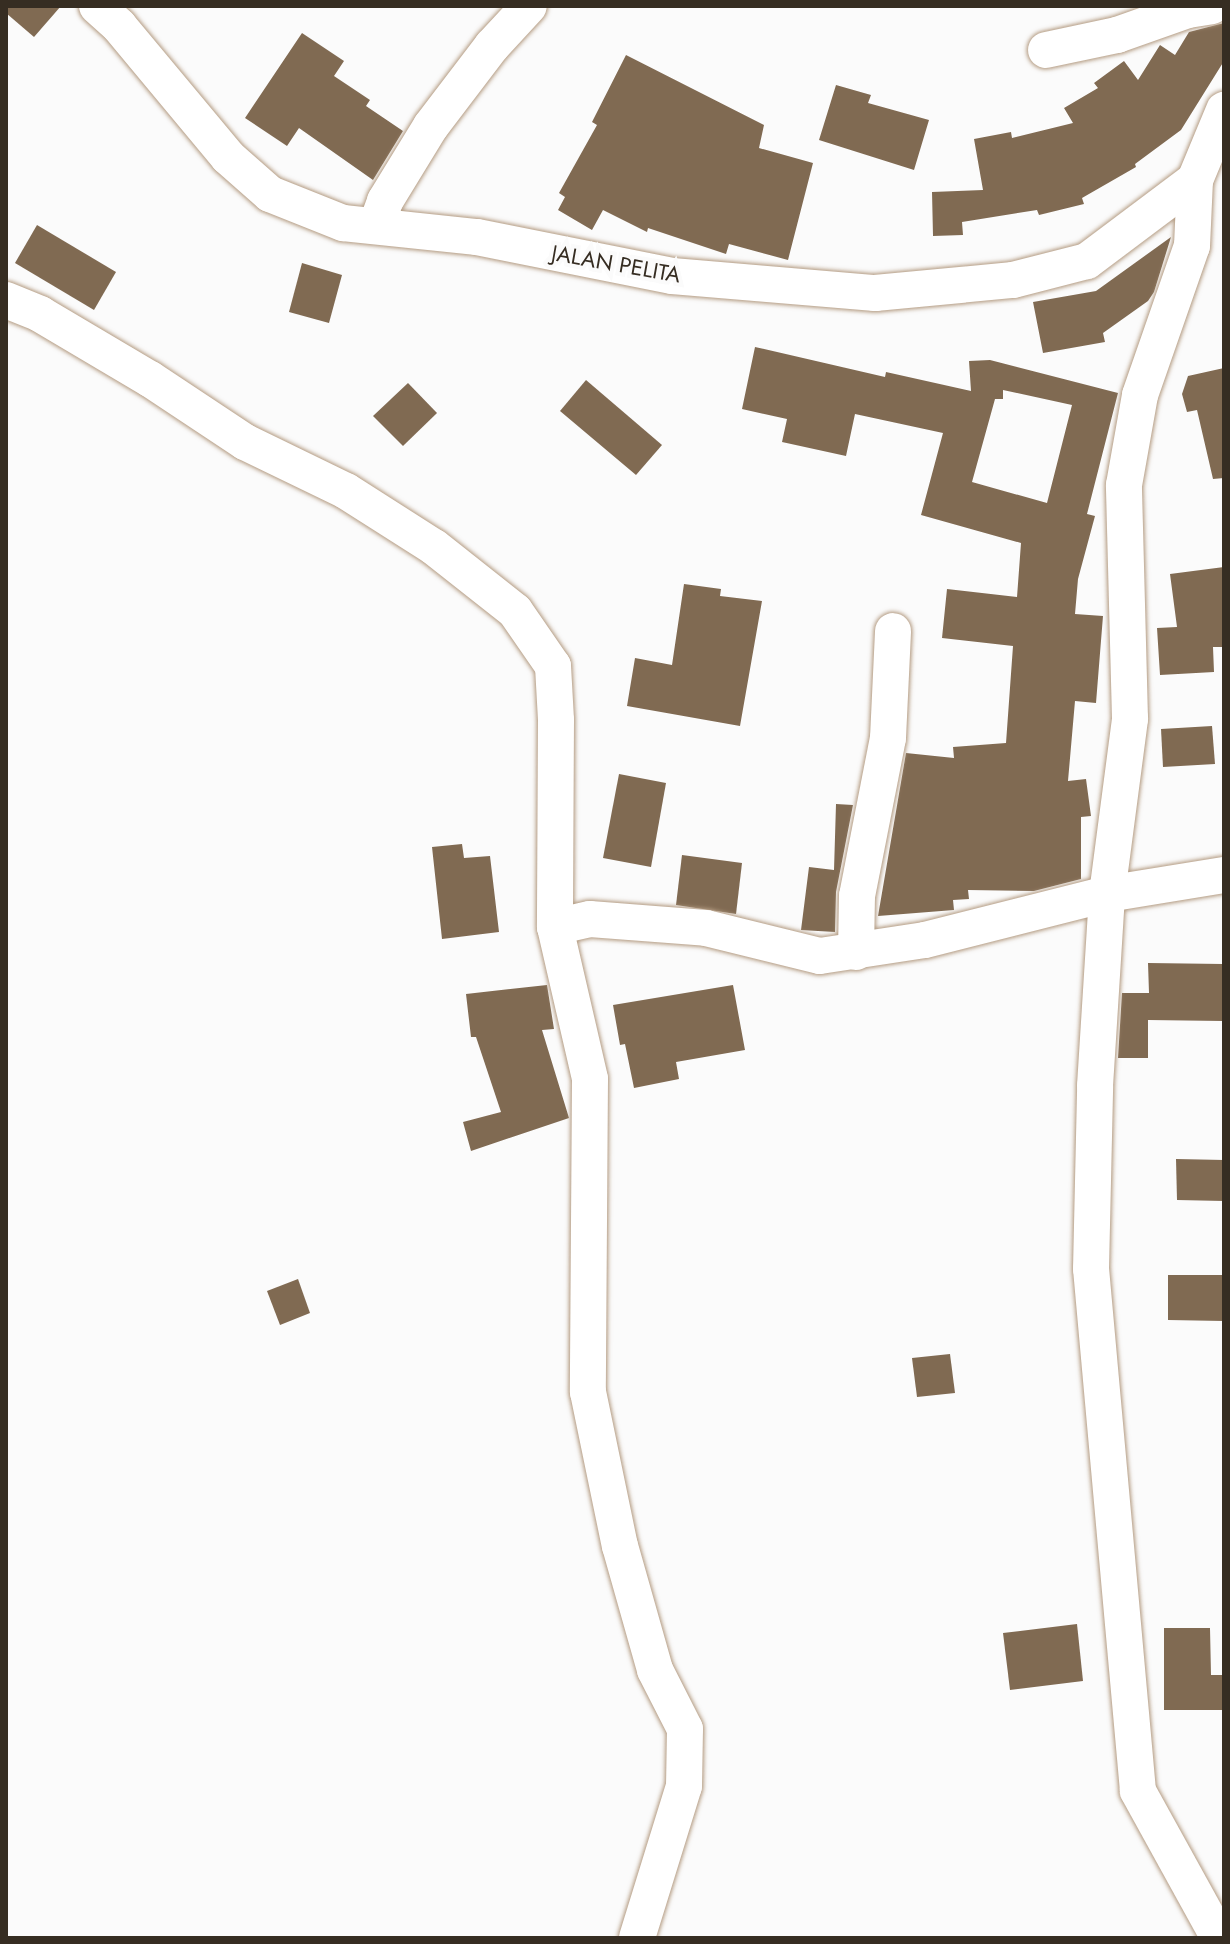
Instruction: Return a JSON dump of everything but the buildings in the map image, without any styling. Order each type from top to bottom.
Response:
[{"type":"street","name":"JALAN PELITA","points":[[97,6],[119,26],[228,157],[270,194],[343,223],[477,237],[672,276],[875,293],[1013,280],[1087,261],[1195,180]]},
{"type":"street","points":[[376,226],[385,201],[431,126],[492,46],[529,6]]},
{"type":"street","points":[[1046,50],[1117,35],[1188,10],[1212,6]]},
{"type":"street","points":[[1219,1938],[1138,1791],[1091,1269],[1095,1086],[1107,894],[1130,719],[1124,485],[1140,395],[1192,246],[1195,180],[1224,110]]},
{"type":"street","points":[[6,300],[40,314],[150,379],[245,442],[346,491],[434,547],[515,611],[553,666],[556,720],[555,927],[590,1079],[588,1392],[620,1546],[655,1670],[685,1729],[684,1786],[637,1938]]},
{"type":"street","points":[[856,952],[857,896],[888,738],[893,631]]},
{"type":"street","points":[[555,927],[590,919],[706,928],[820,956],[925,940],[1107,894],[1224,875]]}]
